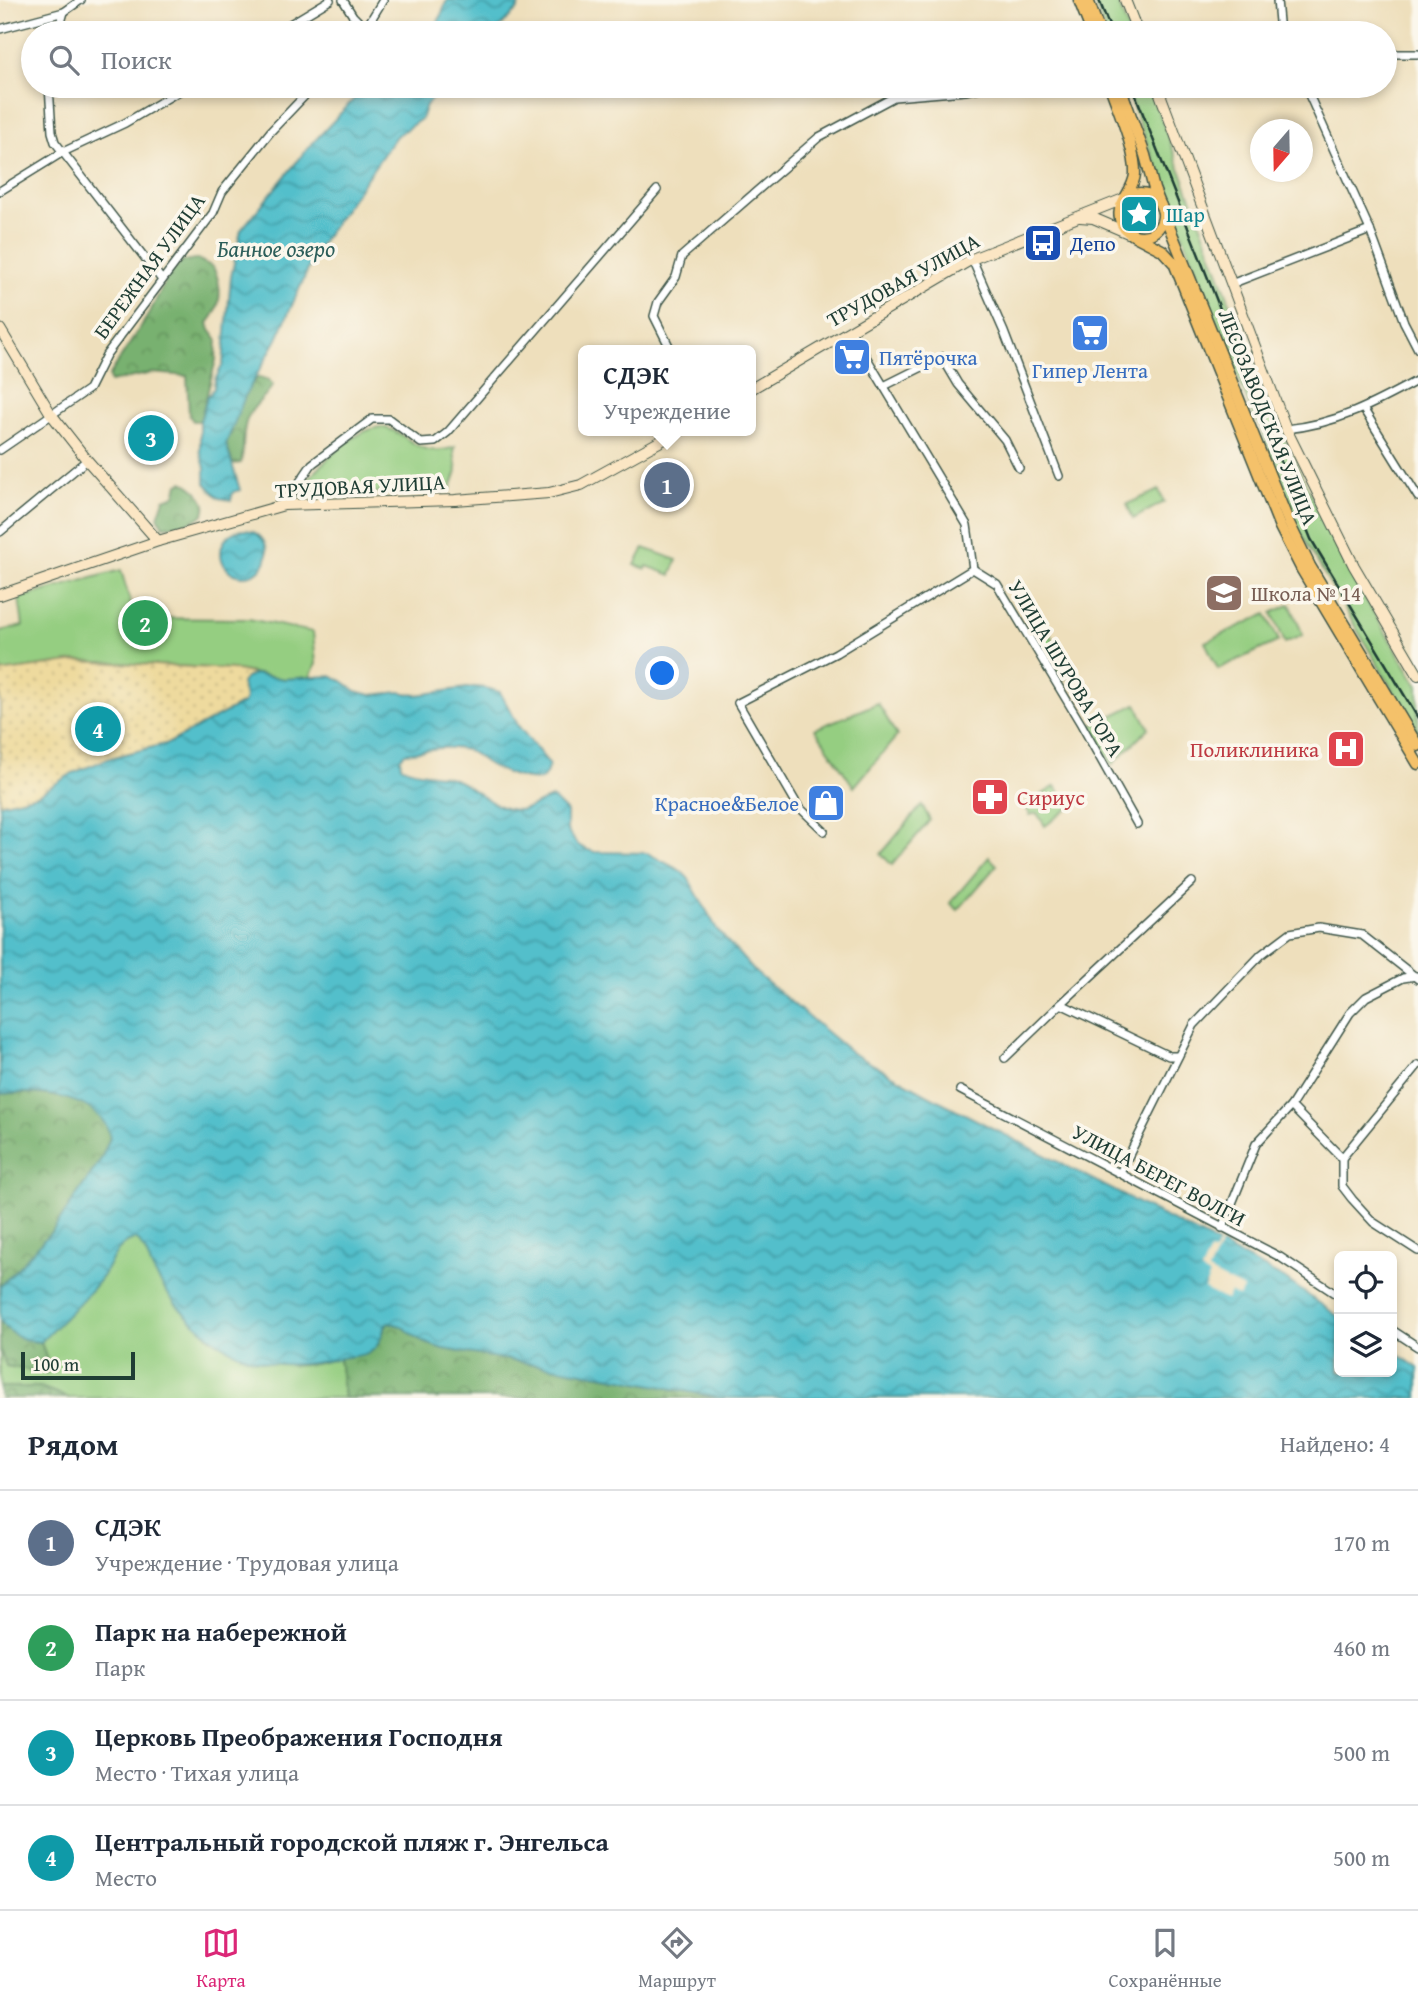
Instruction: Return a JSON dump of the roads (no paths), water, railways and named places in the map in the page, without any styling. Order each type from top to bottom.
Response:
[{"type":"main road","points":[[1079,0],[1087,21]]},
{"type":"main road","points":[[1088,0],[1096,21]]},
{"type":"main road","points":[[1125,0],[1133,21]]},
{"type":"main road","points":[[1114,98],[1135,168],[1134,182],[1121,205],[1119,218],[1125,230],[1133,234]]},
{"type":"main road","name":"ЛЕСОЗАВОДСКАЯ УЛИЦА","points":[[1124,98],[1154,189],[1289,523],[1310,566],[1418,746]]},
{"type":"main road","name":"ЛЕСОЗАВОДСКАЯ УЛИЦА","points":[[1161,98],[1286,429],[1354,566],[1418,675]]},
{"type":"main road","points":[[1079,216],[1098,219],[1142,236],[1155,231],[1162,219],[1161,206],[1154,198],[1145,193],[1126,198]]},
{"type":"main road","name":"ТРУДОВАЯ УЛИЦА","points":[[756,386],[972,259],[1126,198]]},
{"type":"main road","name":"ЛЕСОЗАВОДСКАЯ УЛИЦА","points":[[1133,234],[1162,250],[1174,263],[1280,527],[1302,570],[1418,764]]},
{"type":"main road","points":[[0,330],[51,414],[87,460],[158,541]]},
{"type":"main road","name":"ТРУДОВАЯ УЛИЦА","points":[[0,595],[158,541],[284,505],[455,500],[550,493],[591,480],[670,436]]},
{"type":"street","points":[[30,21],[64,12],[81,0]]},
{"type":"street","points":[[295,21],[330,0]]},
{"type":"street","points":[[343,0],[357,21]]},
{"type":"street","points":[[370,21],[383,0]]},
{"type":"street","points":[[1277,0],[1279,21]]},
{"type":"street","points":[[61,21],[64,12]]},
{"type":"street","points":[[0,29],[21,23]]},
{"type":"street","points":[[1397,54],[1418,54]]},
{"type":"street","points":[[50,98],[55,142],[162,280]]},
{"type":"street","points":[[0,191],[63,152],[125,123],[168,98]]},
{"type":"street","name":"БЕРЕЖНАЯ УЛИЦА","points":[[0,450],[89,388],[106,355],[213,213],[222,192],[271,131],[303,98]]},
{"type":"street","points":[[668,345],[654,316],[658,302],[676,277],[682,256],[819,137],[892,98]]},
{"type":"street","points":[[1311,98],[1370,230],[1404,322],[1418,349]]},
{"type":"street","points":[[284,505],[312,464],[372,419],[389,419],[421,443],[435,442],[447,432],[657,190]]},
{"type":"street","points":[[1231,284],[1370,230]]},
{"type":"street","points":[[972,259],[1004,332],[1059,476]]},
{"type":"street","points":[[824,831],[798,806],[738,703],[836,653],[973,569],[967,525],[850,331]]},
{"type":"street","points":[[884,386],[942,357],[958,384],[1005,440],[1019,468]]},
{"type":"street","points":[[1286,429],[1314,426],[1364,410],[1418,380]]},
{"type":"street","points":[[1364,410],[1418,497]]},
{"type":"street","points":[[0,532],[87,460]]},
{"type":"street","name":"УЛИЦА ШУРОВА ГОРА","points":[[973,569],[997,584],[1137,824]]},
{"type":"street","points":[[1005,1058],[1192,881]]},
{"type":"street","points":[[1120,1173],[1194,1025],[1262,954],[1290,933],[1318,928],[1362,934],[1417,978]]},
{"type":"street","points":[[1222,1228],[1256,1143],[1291,1106],[1350,1013],[1366,997],[1402,978],[1417,978]]},
{"type":"street","points":[[1061,1004],[1169,1056],[1178,1056]]},
{"type":"street","points":[[1418,1065],[1342,1158],[1342,1186],[1352,1199],[1373,1222],[1418,1251]]},
{"type":"street","name":"УЛИЦА БЕРЕГ ВОЛГИ","points":[[960,1090],[1280,1257],[1334,1293]]},
{"type":"street","points":[[1291,1106],[1342,1158]]},
{"type":"street","points":[[1397,1333],[1418,1348]]},
{"type":"water","points":[[447,0],[519,0],[518,9],[506,21],[439,21]]},
{"type":"water","name":"Банное озеро","points":[[355,98],[433,98],[426,105],[421,119],[396,136],[317,249],[277,339],[246,394],[226,444],[240,490],[233,492],[231,500],[219,498],[205,483],[205,468],[200,450],[200,421],[207,398],[223,364],[231,277],[241,230],[309,147]]},
{"type":"water","points":[[244,530],[260,537],[267,553],[260,569],[244,576],[228,569],[221,553],[228,537]]},
{"type":"water","points":[[254,674],[284,679],[331,676],[356,691],[371,695],[400,692],[417,695],[474,687],[500,692],[519,727],[549,764],[542,779],[528,779],[505,772],[459,748],[405,753],[400,758],[401,766],[454,779],[508,809],[522,810],[553,798],[567,812],[567,830],[577,844],[585,849],[594,852],[647,853],[681,871],[688,878],[718,931],[756,973],[852,1053],[930,1096],[1284,1278],[1334,1313],[1334,1377],[1397,1377],[1397,1353],[1418,1368],[1418,1398],[720,1398],[443,1349],[423,1342],[401,1326],[388,1322],[376,1347],[365,1354],[312,1363],[267,1363],[228,1349],[193,1322],[166,1291],[136,1239],[120,1248],[96,1284],[41,1342],[23,1339],[13,1333],[0,1320],[0,1287],[54,1229],[101,1159],[110,1138],[105,1124],[95,1112],[66,1098],[31,1093],[0,1094],[0,804],[37,795],[73,773],[110,758],[169,743],[243,703],[245,699],[242,683]]},
{"type":"railway","points":[[1099,0],[1107,21]]},
{"type":"railway","points":[[1137,98],[1311,539],[1418,718]]},
{"type":"place","name":"Шар","points":[[1139,214]]},
{"type":"place","name":"Депо","points":[[1043,243]]},
{"type":"place","name":"Гипер Лента","points":[[1090,333]]},
{"type":"place","name":"Пятёрочка","points":[[852,357]]},
{"type":"place","name":"Церковь Преображения Господня","points":[[151,438]]},
{"type":"place","name":"СДЭК","points":[[667,485]]},
{"type":"place","name":"Школа № 14","points":[[1224,593]]},
{"type":"place","name":"Парк на набережной","points":[[145,623]]},
{"type":"place","name":"Центральный городской пляж г. Энгельса","points":[[98,729]]},
{"type":"place","name":"Поликлиника","points":[[1346,749]]},
{"type":"place","name":"Сириус","points":[[990,797]]},
{"type":"place","name":"Красное&Белое","points":[[826,803]]}]
